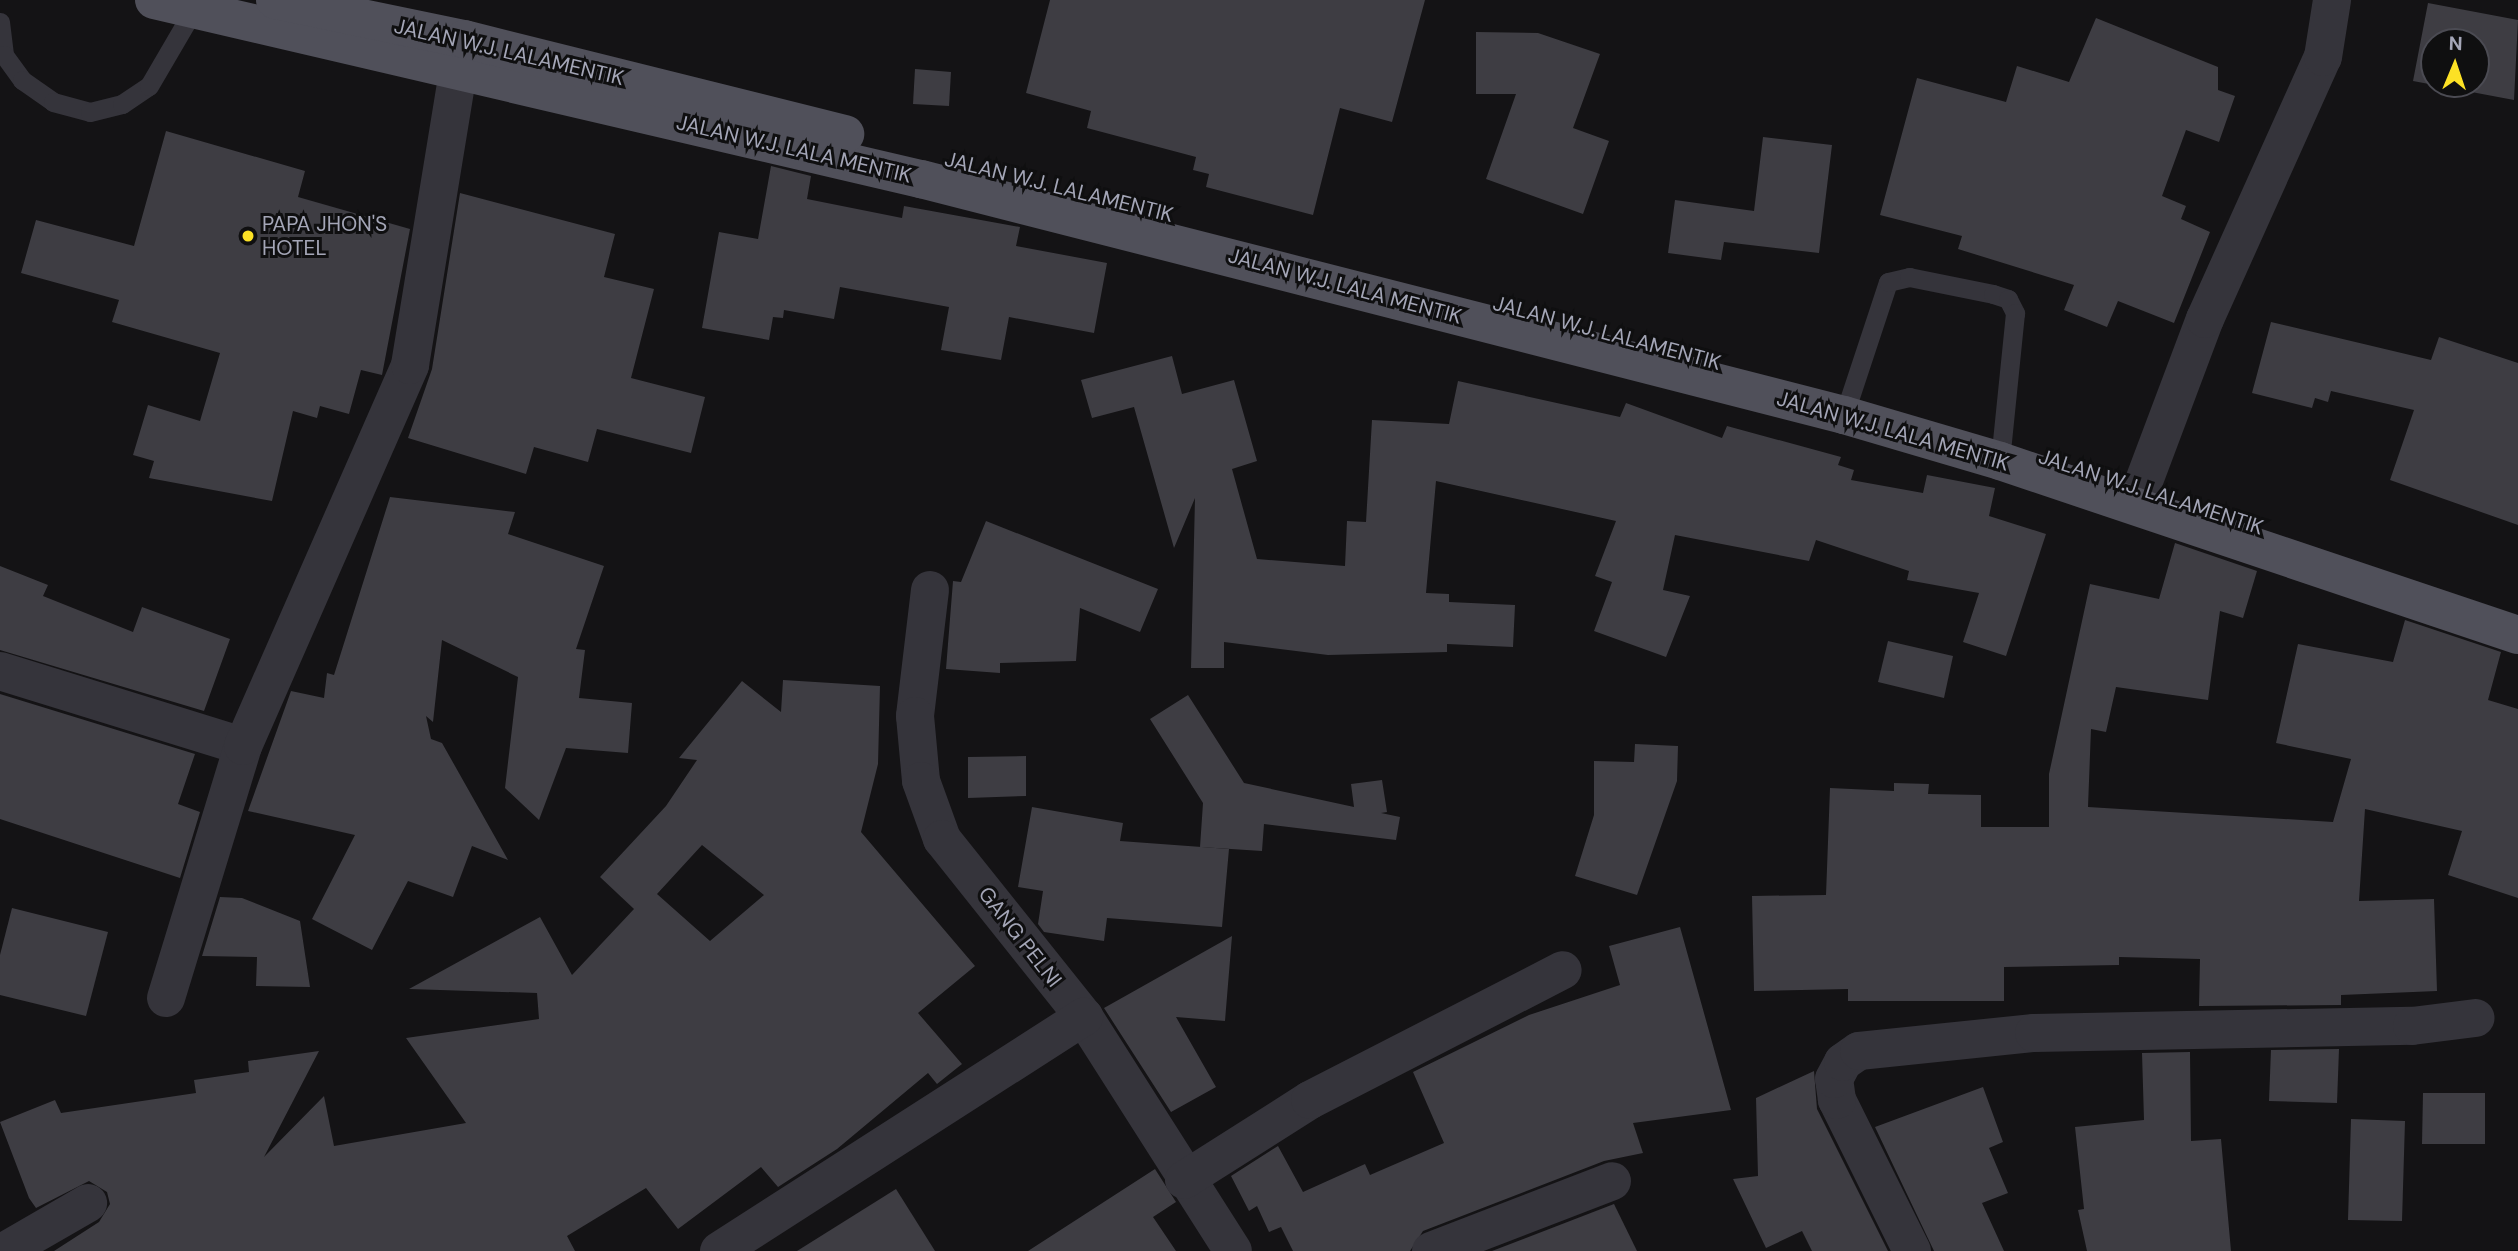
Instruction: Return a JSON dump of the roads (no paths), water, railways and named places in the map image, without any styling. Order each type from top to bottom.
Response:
[{"type":"main road","name":"JALAN W.J. LALA MENTIK","points":[[154,0],[196,4],[460,54],[922,179],[1848,408],[2002,453],[2518,635]]},
{"type":"main road","name":"JALAN W.J. LALAMENTIK","points":[[275,0],[460,54]]},
{"type":"main road","name":"JALAN W.J. LALAMENTIK","points":[[2002,453],[2141,489],[2518,613]]},
{"type":"street","points":[[2141,489],[2205,319],[2323,57],[2332,0]]},
{"type":"street","points":[[166,998],[243,746],[410,365],[460,54]]},
{"type":"street","name":"GANG PELNI","points":[[930,590],[915,716],[921,781],[942,839],[1084,1017],[1184,1180],[1233,1251]]},
{"type":"street","points":[[0,671],[243,746]]},
{"type":"street","points":[[1184,1180],[1310,1100],[1563,970]]},
{"type":"street","points":[[719,1251],[1084,1017]]},
{"type":"street","points":[[1912,1251],[1837,1100],[1834,1079],[1843,1062],[1859,1051],[2008,1034],[2412,1026],[2475,1018]]},
{"type":"street","points":[[1432,1251],[1612,1181]]},
{"type":"street","points":[[5,1251],[89,1203]]},
{"type":"lane","points":[[0,22],[4,55],[22,80],[53,102],[90,112],[122,104],[149,86],[176,51],[196,4]]},
{"type":"lane","points":[[1848,408],[1888,282],[1909,277],[1993,294],[2008,299],[2015,313],[2002,453]]},
{"type":"place","name":"PAPA JHON'S HOTEL","points":[[248,236]]}]
